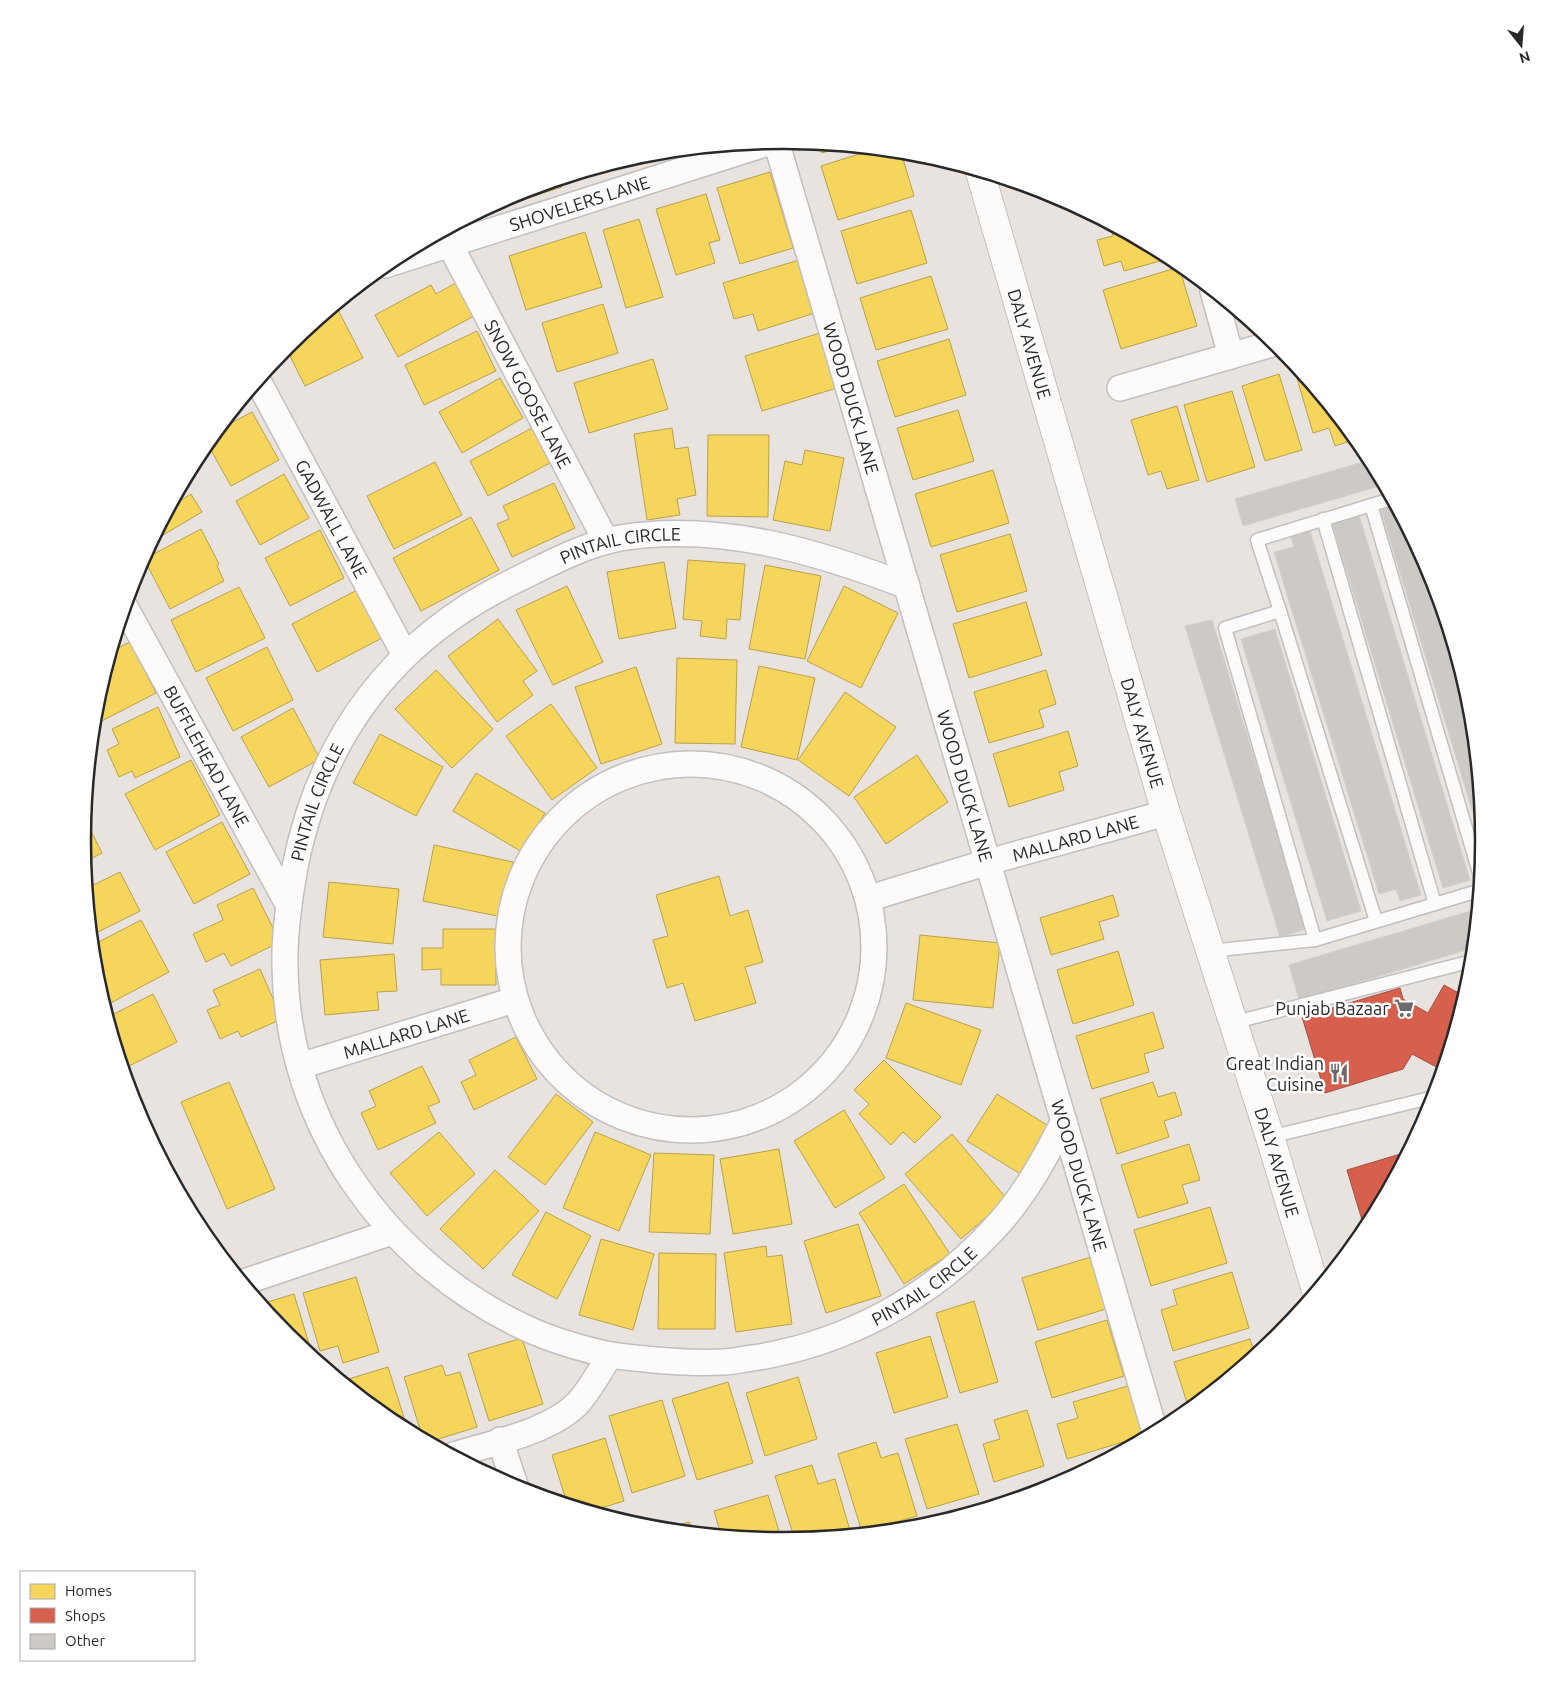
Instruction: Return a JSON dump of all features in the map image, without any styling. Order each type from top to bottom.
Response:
[{"type":"street","name":"WOOD DUCK LANE","points":[[777,149],[1153,1425]]},
{"type":"street","name":"SHOVELERS LANE","points":[[412,257],[748,150]]},
{"type":"street","name":"DALY AVENUE","points":[[982,178],[1166,812],[1232,1024],[1270,1137],[1314,1284]]},
{"type":"street","name":"SNOW GOOSE LANE","points":[[450,245],[606,541]]},
{"type":"street","points":[[1215,301],[1231,356]]},
{"type":"street","points":[[1120,388],[1266,346]]},
{"type":"street","name":"GADWALL LANE","points":[[261,386],[405,655]]},
{"type":"street","name":"PINTAIL CIRCLE","points":[[907,586],[863,569],[812,553],[757,540],[715,535],[665,534],[606,541],[563,557],[483,596],[447,620],[405,655],[368,697],[338,742],[316,790],[300,841],[288,904],[285,968],[290,1024],[300,1066],[313,1107],[334,1152],[365,1199],[392,1232],[434,1271],[480,1304],[530,1330],[584,1349],[610,1355],[672,1363],[721,1362],[774,1355],[822,1342],[874,1320],[923,1291],[962,1261],[993,1231],[1024,1192],[1064,1121]]},
{"type":"street","name":"BUFFLEHEAD LANE","points":[[130,614],[288,904]]},
{"type":"street","points":[[691,764],[726,767],[758,776],[789,792],[828,825],[839,837],[858,866],[870,898],[875,932],[874,965],[868,998],[856,1029],[837,1058],[815,1083],[788,1103],[773,1111],[725,1128],[692,1130],[658,1128],[626,1119],[595,1104],[568,1084],[546,1060],[527,1032],[514,1000],[508,967],[508,933],[514,899],[526,867],[544,838],[567,813],[594,792],[624,777],[657,768],[691,764]]},
{"type":"street","name":"MALLARD LANE","points":[[870,898],[988,862],[1166,812]]},
{"type":"street","name":"MALLARD LANE","points":[[300,1066],[514,1000]]},
{"type":"street","points":[[249,1280],[392,1232]]},
{"type":"street","points":[[461,1453],[540,1428],[558,1419],[578,1403],[610,1355]]},
{"type":"street","points":[[500,1440],[512,1477]]},
{"type":"lane","points":[[1376,921],[1257,540],[1385,501]]},
{"type":"lane","points":[[1371,505],[1474,857]]},
{"type":"lane","points":[[1322,520],[1434,904]]},
{"type":"lane","points":[[1280,611],[1225,628],[1315,940]]},
{"type":"lane","points":[[1210,951],[1315,940],[1472,893]]},
{"type":"lane","points":[[1232,1024],[1463,963]]},
{"type":"lane","points":[[1270,1137],[1424,1100]]},
{"type":"building: Homes","points":[[821,150],[831,150],[822,153]]},
{"type":"building: Homes","points":[[860,154],[903,160],[914,196],[838,220],[821,166]]},
{"type":"building: Homes","points":[[770,172],[793,248],[740,264],[717,188]]},
{"type":"building: Homes","points":[[561,185],[562,187],[518,201]]},
{"type":"building: Homes","points":[[706,194],[720,240],[709,243],[715,263],[676,275],[656,209]]},
{"type":"building: Homes","points":[[911,210],[927,263],[857,284],[841,231]]},
{"type":"building: Homes","points":[[639,219],[663,297],[626,308],[603,230]]},
{"type":"building: Homes","points":[[585,232],[602,287],[526,310],[509,256]]},
{"type":"building: Homes","points":[[1112,232],[1161,261],[1124,271],[1121,261],[1104,266],[1097,240],[1113,236]]},
{"type":"building: Homes","points":[[799,260],[815,313],[758,331],[753,314],[734,319],[723,283]]},
{"type":"building: Homes","points":[[1172,269],[1182,276],[1197,326],[1121,349],[1103,290]]},
{"type":"building: Homes","points":[[931,276],[948,329],[876,350],[860,298]]},
{"type":"building: Homes","points":[[456,283],[474,316],[398,357],[375,315],[431,285],[436,294]]},
{"type":"building: Homes","points":[[603,304],[618,353],[557,372],[542,323]]},
{"type":"building: Homes","points":[[338,311],[363,358],[305,386],[290,356]]},
{"type":"building: Homes","points":[[477,331],[496,371],[424,405],[405,365]]},
{"type":"building: Homes","points":[[820,333],[837,388],[762,411],[745,356]]},
{"type":"building: Homes","points":[[949,339],[966,395],[895,417],[877,361]]},
{"type":"building: Homes","points":[[653,359],[668,409],[589,433],[574,383]]},
{"type":"building: Homes","points":[[1279,374],[1302,450],[1265,461],[1242,386]]},
{"type":"building: Homes","points":[[1297,377],[1332,419],[1348,442],[1335,446],[1329,428],[1313,433]]},
{"type":"building: Homes","points":[[500,378],[523,418],[462,453],[439,412]]},
{"type":"building: Homes","points":[[1232,391],[1255,467],[1207,482],[1184,405]]},
{"type":"building: Homes","points":[[1177,406],[1199,480],[1167,489],[1161,471],[1148,475],[1131,420]]},
{"type":"building: Homes","points":[[958,410],[974,461],[913,480],[897,428]]},
{"type":"building: Homes","points":[[252,412],[279,460],[231,486],[211,451],[231,423]]},
{"type":"building: Homes","points":[[532,428],[550,463],[488,496],[470,461]]},
{"type":"building: Homes","points":[[672,428],[675,449],[688,447],[696,495],[677,499],[680,515],[647,520],[634,434]]},
{"type":"building: Homes","points":[[708,435],[769,435],[768,517],[707,516]]},
{"type":"building: Homes","points":[[805,450],[844,458],[830,531],[773,520],[785,461],[802,465]]},
{"type":"building: Homes","points":[[435,462],[462,515],[394,549],[367,496]]},
{"type":"building: Homes","points":[[993,470],[1009,523],[931,547],[915,494]]},
{"type":"building: Homes","points":[[284,474],[309,518],[260,545],[236,501]]},
{"type":"building: Homes","points":[[554,483],[575,528],[512,557],[497,524],[509,519],[503,506]]},
{"type":"building: Homes","points":[[191,494],[202,512],[163,535],[163,535],[182,500]]},
{"type":"building: Homes","points":[[471,517],[499,570],[421,611],[393,558]]},
{"type":"building: Homes","points":[[201,529],[219,564],[217,566],[224,581],[170,609],[148,567],[154,554]]},
{"type":"building: Homes","points":[[320,530],[344,578],[290,606],[265,558]]},
{"type":"building: Homes","points":[[1010,534],[1027,591],[957,612],[940,555]]},
{"type":"building: Homes","points":[[688,560],[745,564],[740,620],[727,619],[726,639],[700,636],[702,621],[683,619]]},
{"type":"building: Homes","points":[[664,562],[676,628],[619,639],[607,572]]},
{"type":"building: Homes","points":[[765,565],[821,576],[805,659],[749,649]]},
{"type":"building: Homes","points":[[567,586],[603,662],[553,685],[516,610]]},
{"type":"building: Homes","points":[[844,586],[898,613],[861,688],[807,661]]},
{"type":"building: Homes","points":[[239,587],[265,638],[196,672],[171,620]]},
{"type":"building: Homes","points":[[359,589],[384,637],[317,672],[292,624]]},
{"type":"building: Homes","points":[[1026,602],[1042,655],[969,678],[953,624]]},
{"type":"building: Homes","points":[[498,619],[537,671],[523,681],[533,695],[497,722],[448,656]]},
{"type":"building: Homes","points":[[130,642],[156,693],[102,721],[115,661],[119,647]]},
{"type":"building: Homes","points":[[267,647],[293,700],[233,731],[206,678]]},
{"type":"building: Homes","points":[[677,658],[737,660],[735,744],[675,743]]},
{"type":"building: Homes","points":[[759,666],[815,678],[797,760],[741,747]]},
{"type":"building: Homes","points":[[636,667],[662,744],[601,764],[575,687]]},
{"type":"building: Homes","points":[[436,670],[493,729],[452,768],[395,709]]},
{"type":"building: Homes","points":[[1046,670],[1056,704],[1039,710],[1044,727],[989,743],[974,692]]},
{"type":"building: Homes","points":[[845,692],[896,727],[849,796],[798,760]]},
{"type":"building: Homes","points":[[551,704],[597,768],[552,800],[506,736]]},
{"type":"building: Homes","points":[[158,707],[180,757],[135,778],[132,771],[119,777],[107,750],[119,744],[112,729]]},
{"type":"building: Homes","points":[[293,708],[320,759],[269,787],[241,737]]},
{"type":"building: Homes","points":[[1068,731],[1078,766],[1059,772],[1064,790],[1009,807],[993,754]]},
{"type":"building: Homes","points":[[380,734],[443,767],[416,816],[353,783]]},
{"type":"building: Homes","points":[[917,755],[948,802],[886,844],[854,797]]},
{"type":"building: Homes","points":[[191,760],[220,815],[155,850],[125,794]]},
{"type":"building: Homes","points":[[476,773],[545,813],[522,852],[453,811]]},
{"type":"building: Homes","points":[[222,822],[250,874],[194,904],[166,852]]},
{"type":"building: Homes","points":[[91,832],[102,853],[92,858]]},
{"type":"building: Homes","points":[[434,845],[513,862],[502,917],[423,901]]},
{"type":"building: Homes","points":[[120,872],[140,911],[97,932],[93,885]]},
{"type":"building: Homes","points":[[719,876],[730,916],[748,910],[763,962],[745,967],[756,1003],[695,1021],[683,983],[667,988],[653,940],[668,936],[656,895]]},
{"type":"building: Homes","points":[[329,882],[399,889],[393,944],[323,937]]},
{"type":"building: Homes","points":[[253,888],[280,942],[231,966],[224,953],[206,962],[193,934],[223,920],[217,905]]},
{"type":"building: Homes","points":[[1113,895],[1119,916],[1099,922],[1104,939],[1051,955],[1040,918]]},
{"type":"building: Homes","points":[[141,920],[169,972],[111,1003],[99,942]]},
{"type":"building: Homes","points":[[443,929],[496,929],[496,985],[441,985],[441,969],[422,970],[422,948],[443,948]]},
{"type":"building: Homes","points":[[920,935],[1000,943],[993,1008],[913,1000]]},
{"type":"building: Homes","points":[[1118,951],[1134,1005],[1073,1024],[1057,970]]},
{"type":"building: Homes","points":[[394,954],[397,991],[377,992],[379,1010],[325,1015],[320,960]]},
{"type":"building: Homes","points":[[260,969],[282,1019],[241,1037],[238,1031],[220,1039],[207,1010],[220,1005],[213,990]]},
{"type":"building: Homes","points":[[153,994],[177,1042],[129,1066],[114,1014]]},
{"type":"building: Homes","points":[[906,1003],[981,1030],[961,1085],[886,1058]]},
{"type":"building: Homes","points":[[1153,1012],[1164,1048],[1144,1054],[1149,1072],[1092,1089],[1076,1036]]},
{"type":"building: Homes","points":[[516,1037],[537,1079],[474,1110],[461,1082],[476,1075],[469,1060]]},
{"type":"building: Homes","points":[[884,1060],[941,1117],[915,1143],[903,1132],[891,1145],[859,1114],[869,1104],[854,1090]]},
{"type":"building: Homes","points":[[422,1066],[440,1102],[428,1107],[436,1123],[378,1150],[361,1113],[376,1106],[369,1091]]},
{"type":"building: Homes","points":[[229,1082],[275,1189],[227,1209],[181,1102]]},
{"type":"building: Homes","points":[[1153,1082],[1158,1097],[1175,1092],[1182,1115],[1164,1121],[1169,1137],[1117,1154],[1100,1099]]},
{"type":"building: Homes","points":[[556,1094],[593,1122],[545,1185],[508,1157]]},
{"type":"building: Homes","points":[[997,1094],[1052,1128],[1022,1175],[967,1141]]},
{"type":"building: Homes","points":[[844,1110],[885,1178],[835,1208],[794,1141]]},
{"type":"building: Homes","points":[[439,1132],[475,1174],[427,1216],[390,1173]]},
{"type":"building: Homes","points":[[595,1132],[651,1155],[619,1231],[563,1208]]},
{"type":"building: Homes","points":[[952,1134],[1007,1199],[961,1239],[905,1174]]},
{"type":"building: Homes","points":[[1189,1144],[1200,1180],[1182,1185],[1188,1203],[1138,1218],[1121,1165]]},
{"type":"building: Homes","points":[[779,1149],[792,1224],[733,1234],[720,1159]]},
{"type":"building: Homes","points":[[654,1153],[714,1155],[710,1234],[649,1232]]},
{"type":"building: Homes","points":[[495,1170],[539,1211],[483,1269],[440,1229]]},
{"type":"building: Homes","points":[[904,1184],[950,1254],[904,1284],[859,1213]]},
{"type":"building: Homes","points":[[1210,1207],[1227,1263],[1151,1286],[1134,1230]]},
{"type":"building: Homes","points":[[546,1212],[591,1236],[557,1299],[512,1275]]},
{"type":"building: Homes","points":[[858,1224],[881,1296],[826,1313],[804,1241]]},
{"type":"building: Homes","points":[[601,1239],[654,1254],[633,1330],[579,1315]]},
{"type":"building: Homes","points":[[766,1246],[767,1257],[782,1255],[792,1324],[736,1332],[724,1253]]},
{"type":"building: Homes","points":[[659,1253],[716,1254],[715,1329],[658,1329]]},
{"type":"building: Homes","points":[[1094,1256],[1109,1308],[1038,1330],[1022,1278]]},
{"type":"building: Homes","points":[[1232,1272],[1249,1328],[1173,1351],[1161,1310],[1177,1305],[1173,1290]]},
{"type":"building: Homes","points":[[356,1277],[379,1352],[343,1363],[338,1346],[320,1351],[303,1293]]},
{"type":"building: Homes","points":[[294,1294],[309,1344],[294,1330],[268,1302]]},
{"type":"building: Homes","points":[[974,1301],[998,1382],[960,1393],[936,1313]]},
{"type":"building: Homes","points":[[1107,1320],[1124,1376],[1052,1398],[1035,1342]]},
{"type":"building: Homes","points":[[930,1336],[948,1397],[894,1413],[876,1353]]},
{"type":"building: Homes","points":[[522,1338],[543,1404],[489,1421],[468,1354]]},
{"type":"building: Homes","points":[[1250,1339],[1253,1348],[1187,1402],[1174,1362]]},
{"type":"building: Homes","points":[[442,1365],[446,1376],[460,1372],[477,1427],[436,1440],[420,1429],[404,1377]]},
{"type":"building: Homes","points":[[388,1367],[405,1420],[362,1389],[349,1379]]},
{"type":"building: Homes","points":[[798,1377],[817,1439],[765,1456],[746,1393]]},
{"type":"building: Homes","points":[[728,1382],[753,1463],[697,1480],[672,1399]]},
{"type":"building: Homes","points":[[1131,1385],[1145,1430],[1128,1440],[1067,1459],[1057,1424],[1078,1418],[1073,1402]]},
{"type":"building: Homes","points":[[662,1400],[685,1476],[632,1493],[609,1416]]},
{"type":"building: Homes","points":[[1027,1410],[1044,1466],[994,1482],[983,1444],[1000,1439],[994,1420]]},
{"type":"building: Homes","points":[[957,1424],[979,1494],[927,1509],[905,1439]]},
{"type":"building: Homes","points":[[605,1438],[624,1501],[601,1508],[565,1497],[552,1455]]},
{"type":"building: Homes","points":[[876,1442],[881,1458],[898,1453],[917,1516],[894,1523],[861,1527],[838,1454]]},
{"type":"building: Homes","points":[[812,1465],[818,1484],[835,1479],[849,1529],[792,1532],[775,1476]]},
{"type":"building: Homes","points":[[768,1495],[779,1532],[719,1529],[714,1511]]},
{"type":"building: Shops","points":[[1444,985],[1457,992],[1436,1067],[1412,1054],[1403,1069],[1325,1093],[1302,1017],[1400,988],[1403,999],[1428,1013]]},
{"type":"building: Shops","points":[[1399,1155],[1362,1219],[1347,1170]]},
{"type":"building: Other","points":[[1362,462],[1377,487],[1243,526],[1235,499]]},
{"type":"building: Other","points":[[1389,508],[1422,576],[1438,618],[1451,661],[1469,750],[1474,816],[1381,510]]},
{"type":"building: Other","points":[[1359,515],[1470,880],[1443,888],[1332,523]]},
{"type":"building: Other","points":[[1310,531],[1421,895],[1400,901],[1396,889],[1379,894],[1274,552],[1294,547],[1291,537]]},
{"type":"building: Other","points":[[1212,620],[1306,929],[1280,937],[1185,626]]},
{"type":"building: Other","points":[[1275,629],[1361,911],[1327,921],[1241,639]]},
{"type":"building: Other","points":[[1471,911],[1466,950],[1299,1000],[1289,965]]},
{"type":"place","name":"Punjab Bazaar","points":[[1404,1008]]},
{"type":"place","name":"Great Indian Cuisine","points":[[1339,1073]]}]
